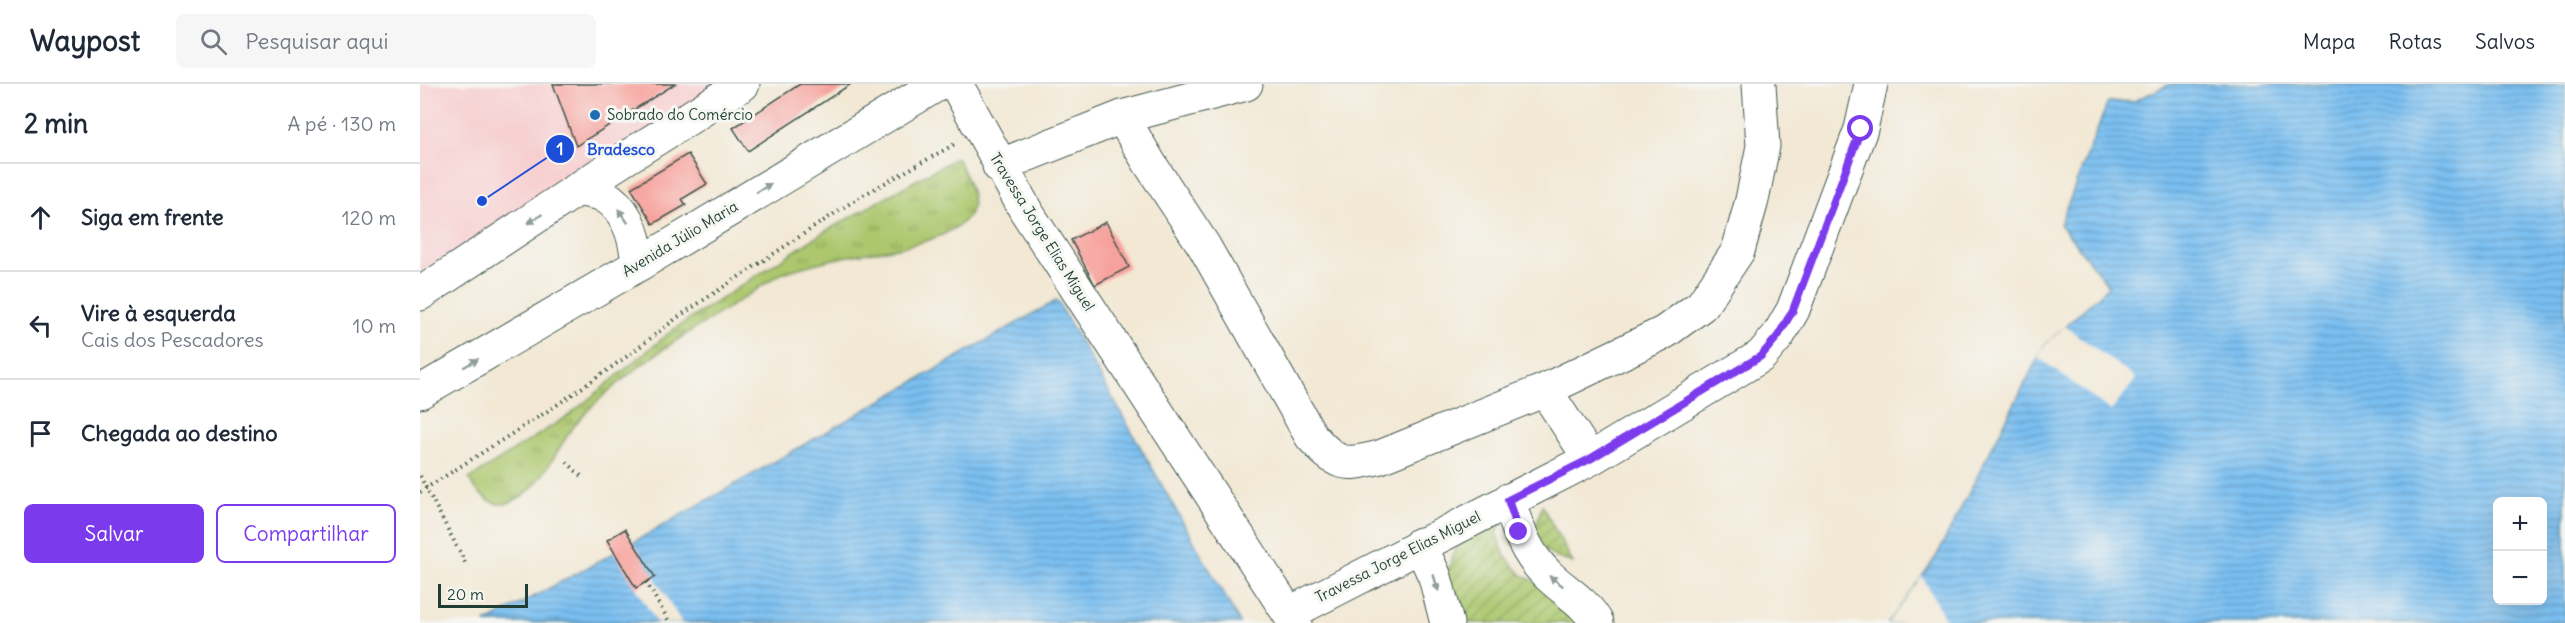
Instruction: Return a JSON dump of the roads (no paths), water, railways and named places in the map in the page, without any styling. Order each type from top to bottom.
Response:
[{"type":"street","points":[[420,294],[743,84]]},
{"type":"street","name":"Avenida Júlio Maria","points":[[420,392],[638,265],[938,84]]},
{"type":"street","name":"Travessa Jorge Elias Miguel","points":[[956,84],[999,166],[1026,211],[1293,618],[1420,544],[1590,459],[1761,356],[1778,336],[1793,310],[1857,140],[1871,84]]},
{"type":"street","points":[[999,166],[1122,117],[1246,84]]},
{"type":"street","points":[[1122,117],[1204,246],[1311,436],[1331,459],[1355,464],[1380,458],[1545,390],[1665,332],[1702,305],[1738,250],[1752,200],[1763,146],[1759,84]]},
{"type":"street","points":[[579,190],[602,195],[617,207],[630,226],[636,242],[638,265]]},
{"type":"street","points":[[1545,390],[1590,459]]},
{"type":"street","points":[[1508,500],[1519,532],[1532,556],[1548,575],[1569,590],[1597,623]]},
{"type":"street","points":[[1420,544],[1435,578],[1447,623]]},
{"type":"water","points":[[2170,84],[2565,84],[2565,623],[1888,623],[1936,557],[2044,346],[2109,286],[2060,224],[2108,102],[2134,101]]},
{"type":"water","points":[[1057,300],[1240,623],[485,623],[625,547]]},
{"type":"place","name":"Sobrado do Comércio","points":[[595,115]]},
{"type":"place","name":"Bradesco","points":[[482,201]]}]
